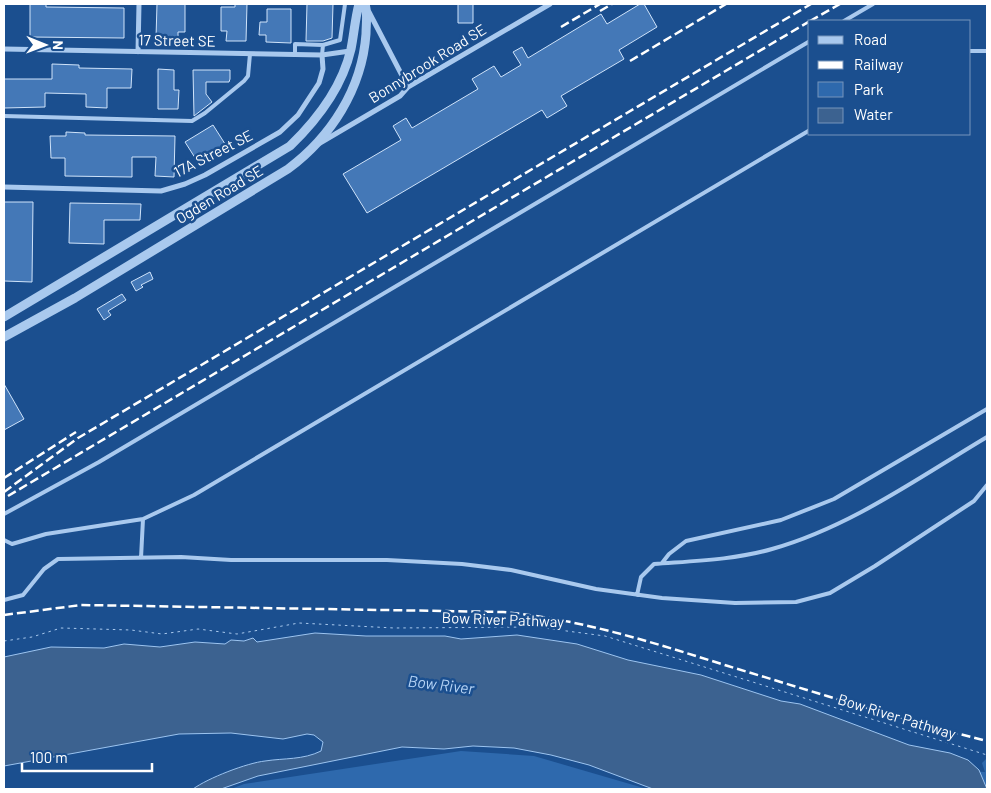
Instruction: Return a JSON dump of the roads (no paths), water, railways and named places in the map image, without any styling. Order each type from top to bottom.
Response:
[{"type":"street","points":[[138,52],[139,4]]},
{"type":"street","name":"Ogden Road SE","points":[[4,317],[290,146],[312,125],[328,102],[340,79],[350,51],[358,4]]},
{"type":"street","name":"Bonnybrook Road SE","points":[[318,144],[400,96],[408,87],[550,4]]},
{"type":"street","name":"Ogden Road SE","points":[[366,7],[408,87]]},
{"type":"street","name":"Ogden Road SE","points":[[4,337],[74,298],[288,169],[318,144],[338,116],[352,90],[365,44],[366,7]]},
{"type":"street","name":"17 Street SE","points":[[4,49],[322,55],[350,51]]},
{"type":"street","name":"17A Street SE","points":[[4,187],[161,191],[185,184],[280,132],[298,115],[319,83],[323,69],[322,55]]},
{"type":"lane","points":[[295,54],[295,44],[323,45],[340,40],[345,4]]},
{"type":"lane","points":[[846,20],[873,4]]},
{"type":"lane","points":[[4,514],[100,462],[808,42]]},
{"type":"lane","points":[[322,55],[323,45]]},
{"type":"lane","points":[[971,51],[987,51]]},
{"type":"lane","points":[[4,116],[192,121],[205,113],[244,81],[248,76],[250,54]]},
{"type":"lane","points":[[4,540],[12,544],[46,534],[143,519],[202,490],[808,131]]},
{"type":"lane","points":[[662,563],[669,554],[686,541],[781,520],[834,499],[987,409]]},
{"type":"lane","points":[[637,595],[642,577],[654,564],[742,555],[771,550],[815,534],[861,511],[987,437]]},
{"type":"lane","points":[[4,600],[23,595],[44,569],[58,558],[141,558],[387,560],[462,564],[511,570],[596,589],[637,595],[735,603],[796,602],[830,593],[974,501],[987,485]]},
{"type":"lane","points":[[141,558],[143,519]]},
{"type":"water","name":"Bow River","points":[[315,633],[366,636],[445,636],[461,639],[517,635],[577,644],[628,660],[701,675],[781,701],[800,704],[909,745],[950,753],[968,760],[979,770],[987,789],[653,789],[589,765],[551,755],[514,748],[473,746],[444,749],[402,747],[258,776],[221,789],[193,789],[218,776],[248,765],[300,757],[321,751],[323,742],[314,735],[307,734],[283,739],[231,733],[179,734],[4,766],[4,657],[51,647],[104,648],[124,644],[160,647],[195,642],[225,644],[231,640],[244,641],[253,638],[257,642]]},
{"type":"railway","points":[[561,27],[600,4]]},
{"type":"railway","points":[[600,11],[612,4]]},
{"type":"railway","points":[[630,61],[726,4]]},
{"type":"railway","points":[[4,492],[78,438],[811,4]]},
{"type":"railway","points":[[812,20],[840,4]]},
{"type":"railway","points":[[8,496],[808,22]]},
{"type":"railway","points":[[4,478],[76,432]]},
{"type":"railway","points":[[4,615],[81,605],[503,612],[532,615],[617,633],[922,724],[987,741]]}]
